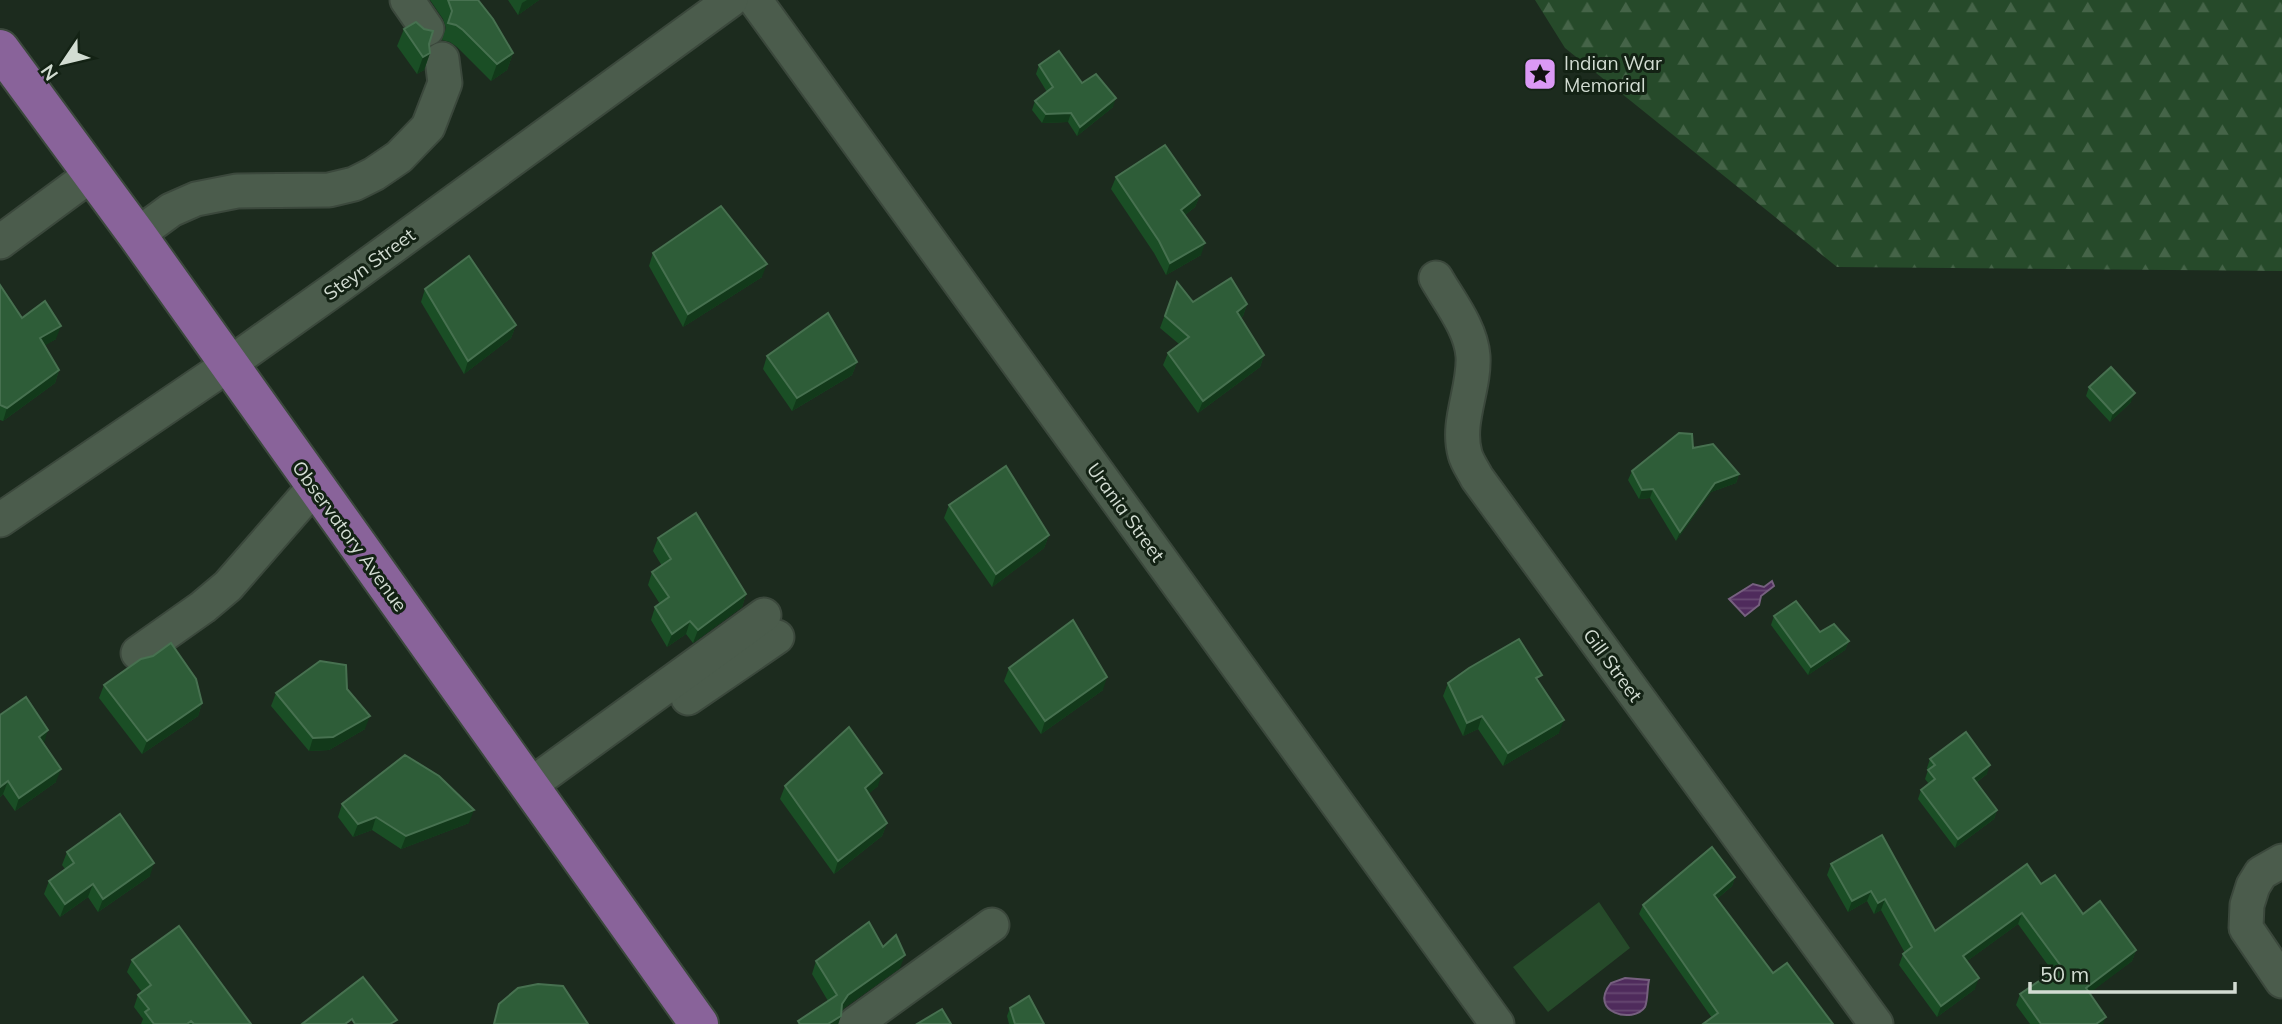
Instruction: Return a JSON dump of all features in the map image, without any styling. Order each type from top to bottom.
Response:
[{"type":"main road","name":"Observatory Avenue","points":[[0,49],[137,235],[699,1024]]},
{"type":"street","points":[[407,0],[427,29]]},
{"type":"street","name":"Steyn Street","points":[[0,520],[228,365],[731,0]]},
{"type":"street","name":"Urania Street","points":[[755,0],[1497,1024]]},
{"type":"street","points":[[137,235],[171,210],[196,199],[237,191],[329,190],[354,184],[374,174],[399,157],[428,127],[445,83],[442,59]]},
{"type":"street","points":[[0,242],[92,174]]},
{"type":"street","name":"Gill Street","points":[[1436,278],[1470,341],[1473,357],[1463,430],[1464,453],[1476,478],[1876,1024]]},
{"type":"street","points":[[138,653],[228,586],[315,486]]},
{"type":"street","points":[[534,794],[770,626]]},
{"type":"street","points":[[2282,861],[2261,873],[2246,905],[2246,928],[2282,981]]},
{"type":"street","points":[[855,1024],[992,925]]},
{"type":"green space","points":[[1535,0],[2282,0],[2282,271],[1837,267],[1565,48]]},
{"type":"green space","points":[[1599,902],[1630,948],[1548,1012],[1513,967]]},
{"type":"shaded area","points":[[1772,581],[1774,586],[1761,596],[1759,605],[1745,616],[1729,599],[1753,584],[1764,587]]},
{"type":"shaded area","points":[[1625,978],[1649,980],[1645,1007],[1632,1015],[1615,1013],[1605,1002],[1605,993],[1611,983]]},
{"type":"building","points":[[448,0],[478,0],[513,53],[497,64],[463,30],[448,23],[452,11]]},
{"type":"building","points":[[416,22],[424,29],[433,31],[429,44],[430,53],[423,57],[404,29]]},
{"type":"building","points":[[1059,51],[1082,83],[1096,74],[1116,98],[1080,127],[1071,113],[1046,114],[1035,101],[1053,87],[1039,65]]},
{"type":"building","points":[[1165,145],[1200,195],[1181,210],[1205,243],[1170,263],[1159,241],[1116,177]]},
{"type":"building","points":[[721,206],[767,264],[688,314],[653,253]]},
{"type":"building","points":[[469,256],[516,325],[468,361],[425,289]]},
{"type":"building","points":[[1231,278],[1247,304],[1237,312],[1264,355],[1203,401],[1168,353],[1189,337],[1165,316],[1177,282],[1193,302]]},
{"type":"building","points":[[0,285],[22,318],[45,301],[61,326],[40,338],[59,370],[7,408],[0,405]]},
{"type":"building","points":[[828,313],[857,362],[797,398],[767,356]]},
{"type":"building","points":[[2111,367],[2135,393],[2113,413],[2089,387]]},
{"type":"building","points":[[1679,433],[1692,434],[1693,448],[1713,444],[1739,474],[1715,483],[1680,532],[1653,489],[1642,490],[1632,471]]},
{"type":"building","points":[[1006,466],[1049,535],[996,574],[949,505]]},
{"type":"building","points":[[696,513],[746,594],[698,630],[690,621],[672,634],[655,607],[669,597],[652,572],[671,559],[658,538]]},
{"type":"building","points":[[1796,601],[1820,632],[1834,624],[1849,641],[1811,667],[1774,616]]},
{"type":"building","points":[[1073,620],[1107,677],[1045,721],[1009,668]]},
{"type":"building","points":[[1519,639],[1542,675],[1536,678],[1564,720],[1508,753],[1482,716],[1467,723],[1448,683]]},
{"type":"building","points":[[171,643],[196,679],[202,703],[147,741],[104,685],[141,659],[153,656]]},
{"type":"building","points":[[320,661],[346,665],[347,689],[370,716],[333,737],[313,738],[276,693]]},
{"type":"building","points":[[26,697],[48,730],[39,737],[61,769],[19,798],[8,781],[0,787],[0,715]]},
{"type":"building","points":[[849,727],[882,773],[865,788],[887,823],[838,861],[785,786]]},
{"type":"building","points":[[1966,732],[1990,765],[1973,778],[1997,810],[1958,839],[1921,790],[1935,779],[1928,770],[1935,765],[1930,759]]},
{"type":"building","points":[[405,755],[439,776],[474,810],[406,836],[376,817],[358,824],[342,804]]},
{"type":"building","points":[[120,814],[154,863],[103,899],[93,884],[65,904],[49,881],[74,863],[67,852]]},
{"type":"building","points":[[1882,835],[1935,931],[2027,864],[2041,884],[2055,875],[2083,914],[2100,901],[2136,950],[2086,988],[2106,1017],[2096,1024],[2041,1024],[2020,994],[2061,966],[2022,913],[1963,956],[1979,978],[1941,1006],[1903,954],[1912,947],[1885,899],[1878,903],[1871,891],[1852,901],[1831,864]]},
{"type":"building","points":[[1712,847],[1735,877],[1714,895],[1773,973],[1787,963],[1833,1024],[1703,1024],[1718,1013],[1643,905]]},
{"type":"building","points":[[869,922],[883,947],[896,935],[905,955],[848,995],[842,1004],[841,1016],[828,1024],[800,1024],[798,1021],[837,995],[816,961]]},
{"type":"building","points":[[179,926],[251,1024],[194,1024],[191,1021],[187,1024],[154,1024],[145,1012],[149,1009],[138,995],[151,985],[132,960]]},
{"type":"building","points":[[363,977],[397,1020],[390,1024],[355,1024],[352,1019],[345,1024],[302,1024]]},
{"type":"building","points":[[538,984],[563,986],[588,1024],[494,1024],[499,1004],[518,988]]},
{"type":"building","points":[[1029,996],[1044,1024],[1015,1024],[1010,1008]]},
{"type":"building","points":[[942,1009],[951,1024],[917,1024]]},
{"type":"place","name":"Indian War Memorial","points":[[1540,74]]}]
